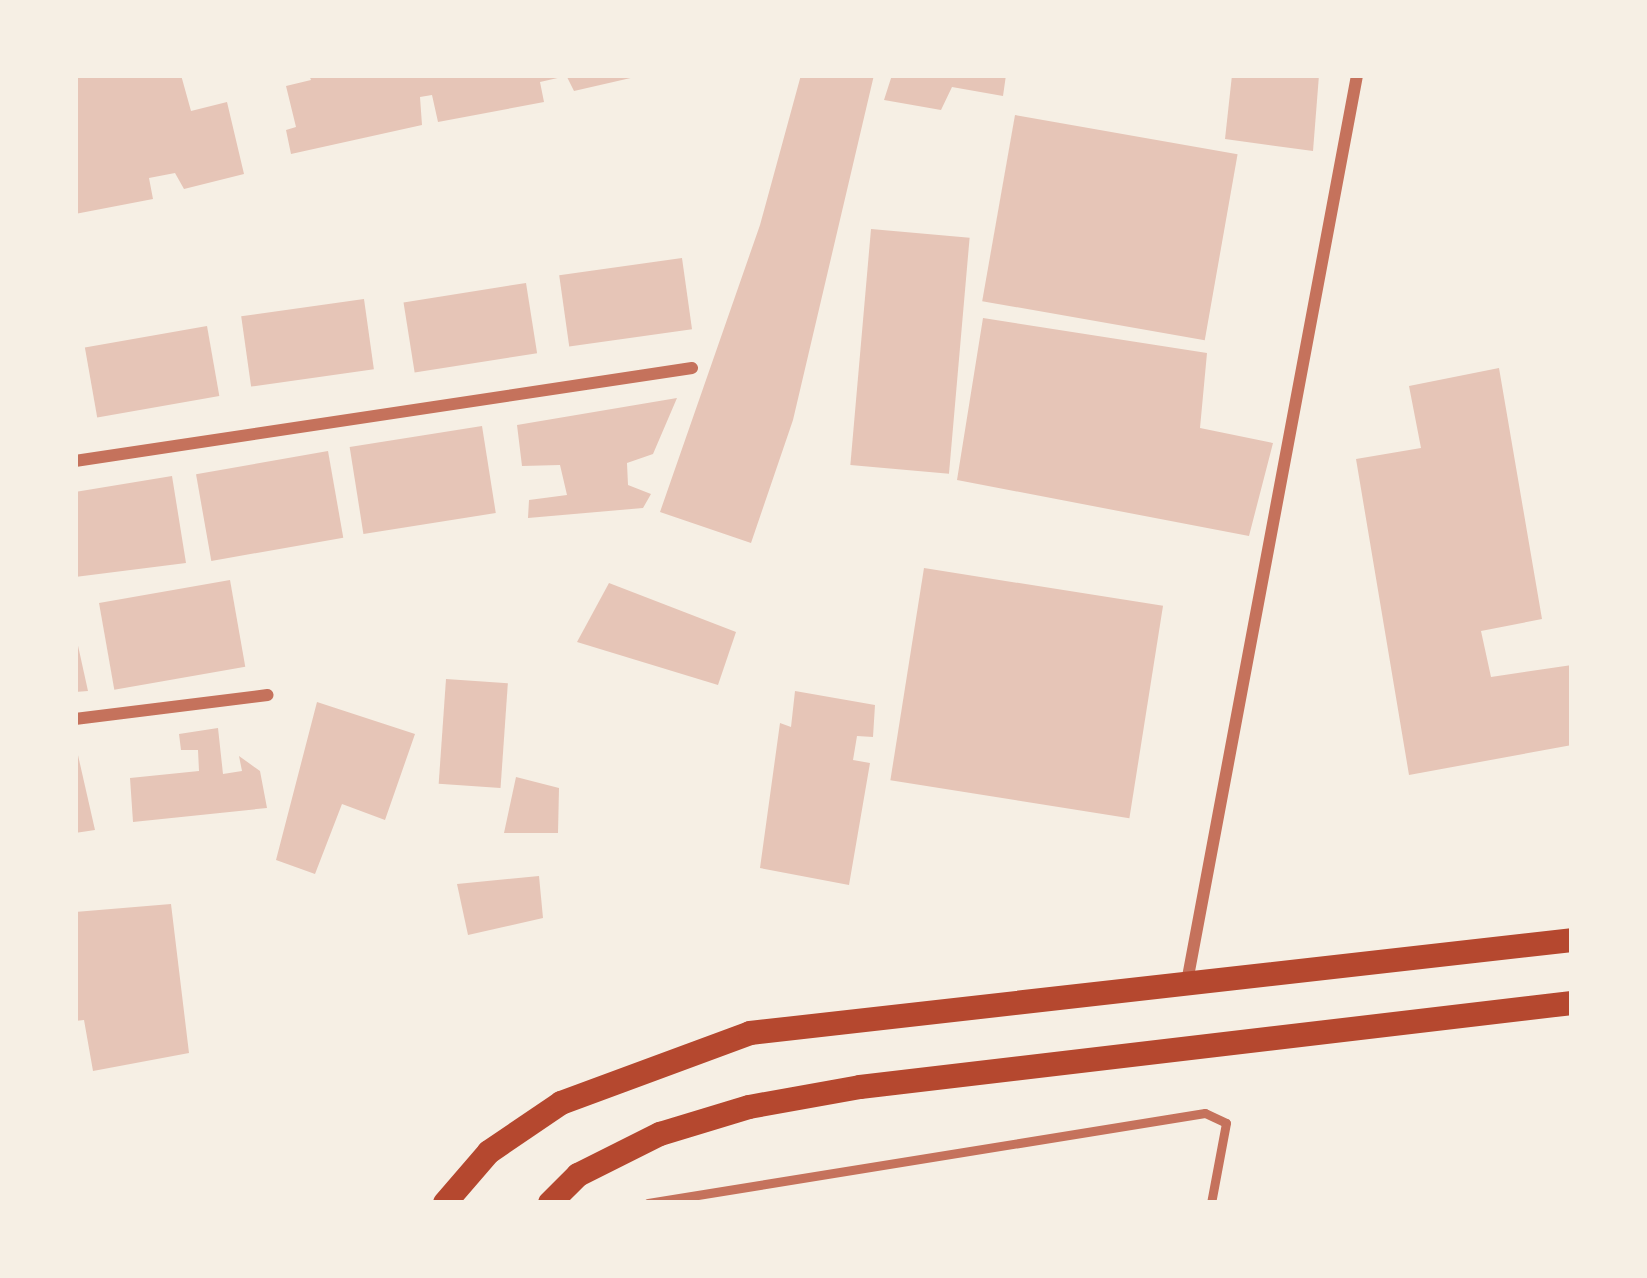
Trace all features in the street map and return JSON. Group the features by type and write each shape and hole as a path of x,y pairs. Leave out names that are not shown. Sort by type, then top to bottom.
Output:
{"main road":[{"path":"445,1203 489,1152 561,1103 750,1033 1572,940"},
{"path":"550,1203 578,1175 660,1134 749,1108 860,1087 1572,1003"}],"street":[{"path":"1187,984 1357,75"},
{"path":"75,461 692,368"},
{"path":"75,718 268,695"}],"lane":[{"path":"648,1203 1205,1113 1226,1123 1211,1203"}],"building":[{"path":"75,75 181,75 191,111 227,102 244,174 184,189 175,173 149,178 153,199 75,214"},
{"path":"309,75 562,77 540,82 544,102 438,122 432,95 420,97 422,125 291,154 286,130 296,127 286,86 311,80"},
{"path":"566,75 635,75 635,77 574,91"},
{"path":"801,75 874,75 793,420 751,543 660,512 760,225"},
{"path":"892,75 1006,75 1003,96 952,87 941,110 884,100"},
{"path":"1232,75 1319,75 1313,151 1225,139"},
{"path":"1015,115 1238,154 1205,340 982,301"},
{"path":"871,229 970,238 949,474 850,465"},
{"path":"682,258 692,329 569,347 559,275"},
{"path":"526,283 537,353 415,373 404,302"},
{"path":"364,299 374,369 251,387 241,316"},
{"path":"983,318 1207,353 1200,428 1273,443 1249,536 957,480"},
{"path":"207,326 219,396 97,417 85,348"},
{"path":"1499,368 1542,619 1481,631 1491,677 1572,665 1572,745 1409,775 1356,459 1421,448 1409,386"},
{"path":"677,398 653,454 627,463 628,485 651,494 643,508 528,518 529,500 567,495 560,465 522,466 517,425"},
{"path":"482,426 496,513 363,534 350,447"},
{"path":"328,451 343,538 211,561 196,474"},
{"path":"172,476 186,563 75,577 75,492"},
{"path":"924,568 1163,606 1129,818 890,780"},
{"path":"230,580 245,667 114,690 99,603"},
{"path":"609,583 736,632 718,685 577,642"},
{"path":"75,632 88,691 75,692"},
{"path":"446,679 508,683 501,788 439,784"},
{"path":"795,691 875,705 873,737 857,736 853,760 870,763 849,885 760,868 780,723 791,727"},
{"path":"317,702 415,734 385,820 342,804 315,874 276,860"},
{"path":"218,728 223,774 242,771 239,756 260,771 267,808 133,822 130,778 199,771 198,750 181,750 179,734"},
{"path":"75,742 95,830 75,833"},
{"path":"516,777 559,788 558,833 504,833"},
{"path":"539,876 543,918 468,935 457,884"},
{"path":"171,904 189,1053 93,1071 84,1020 75,1021 75,912"}]}
